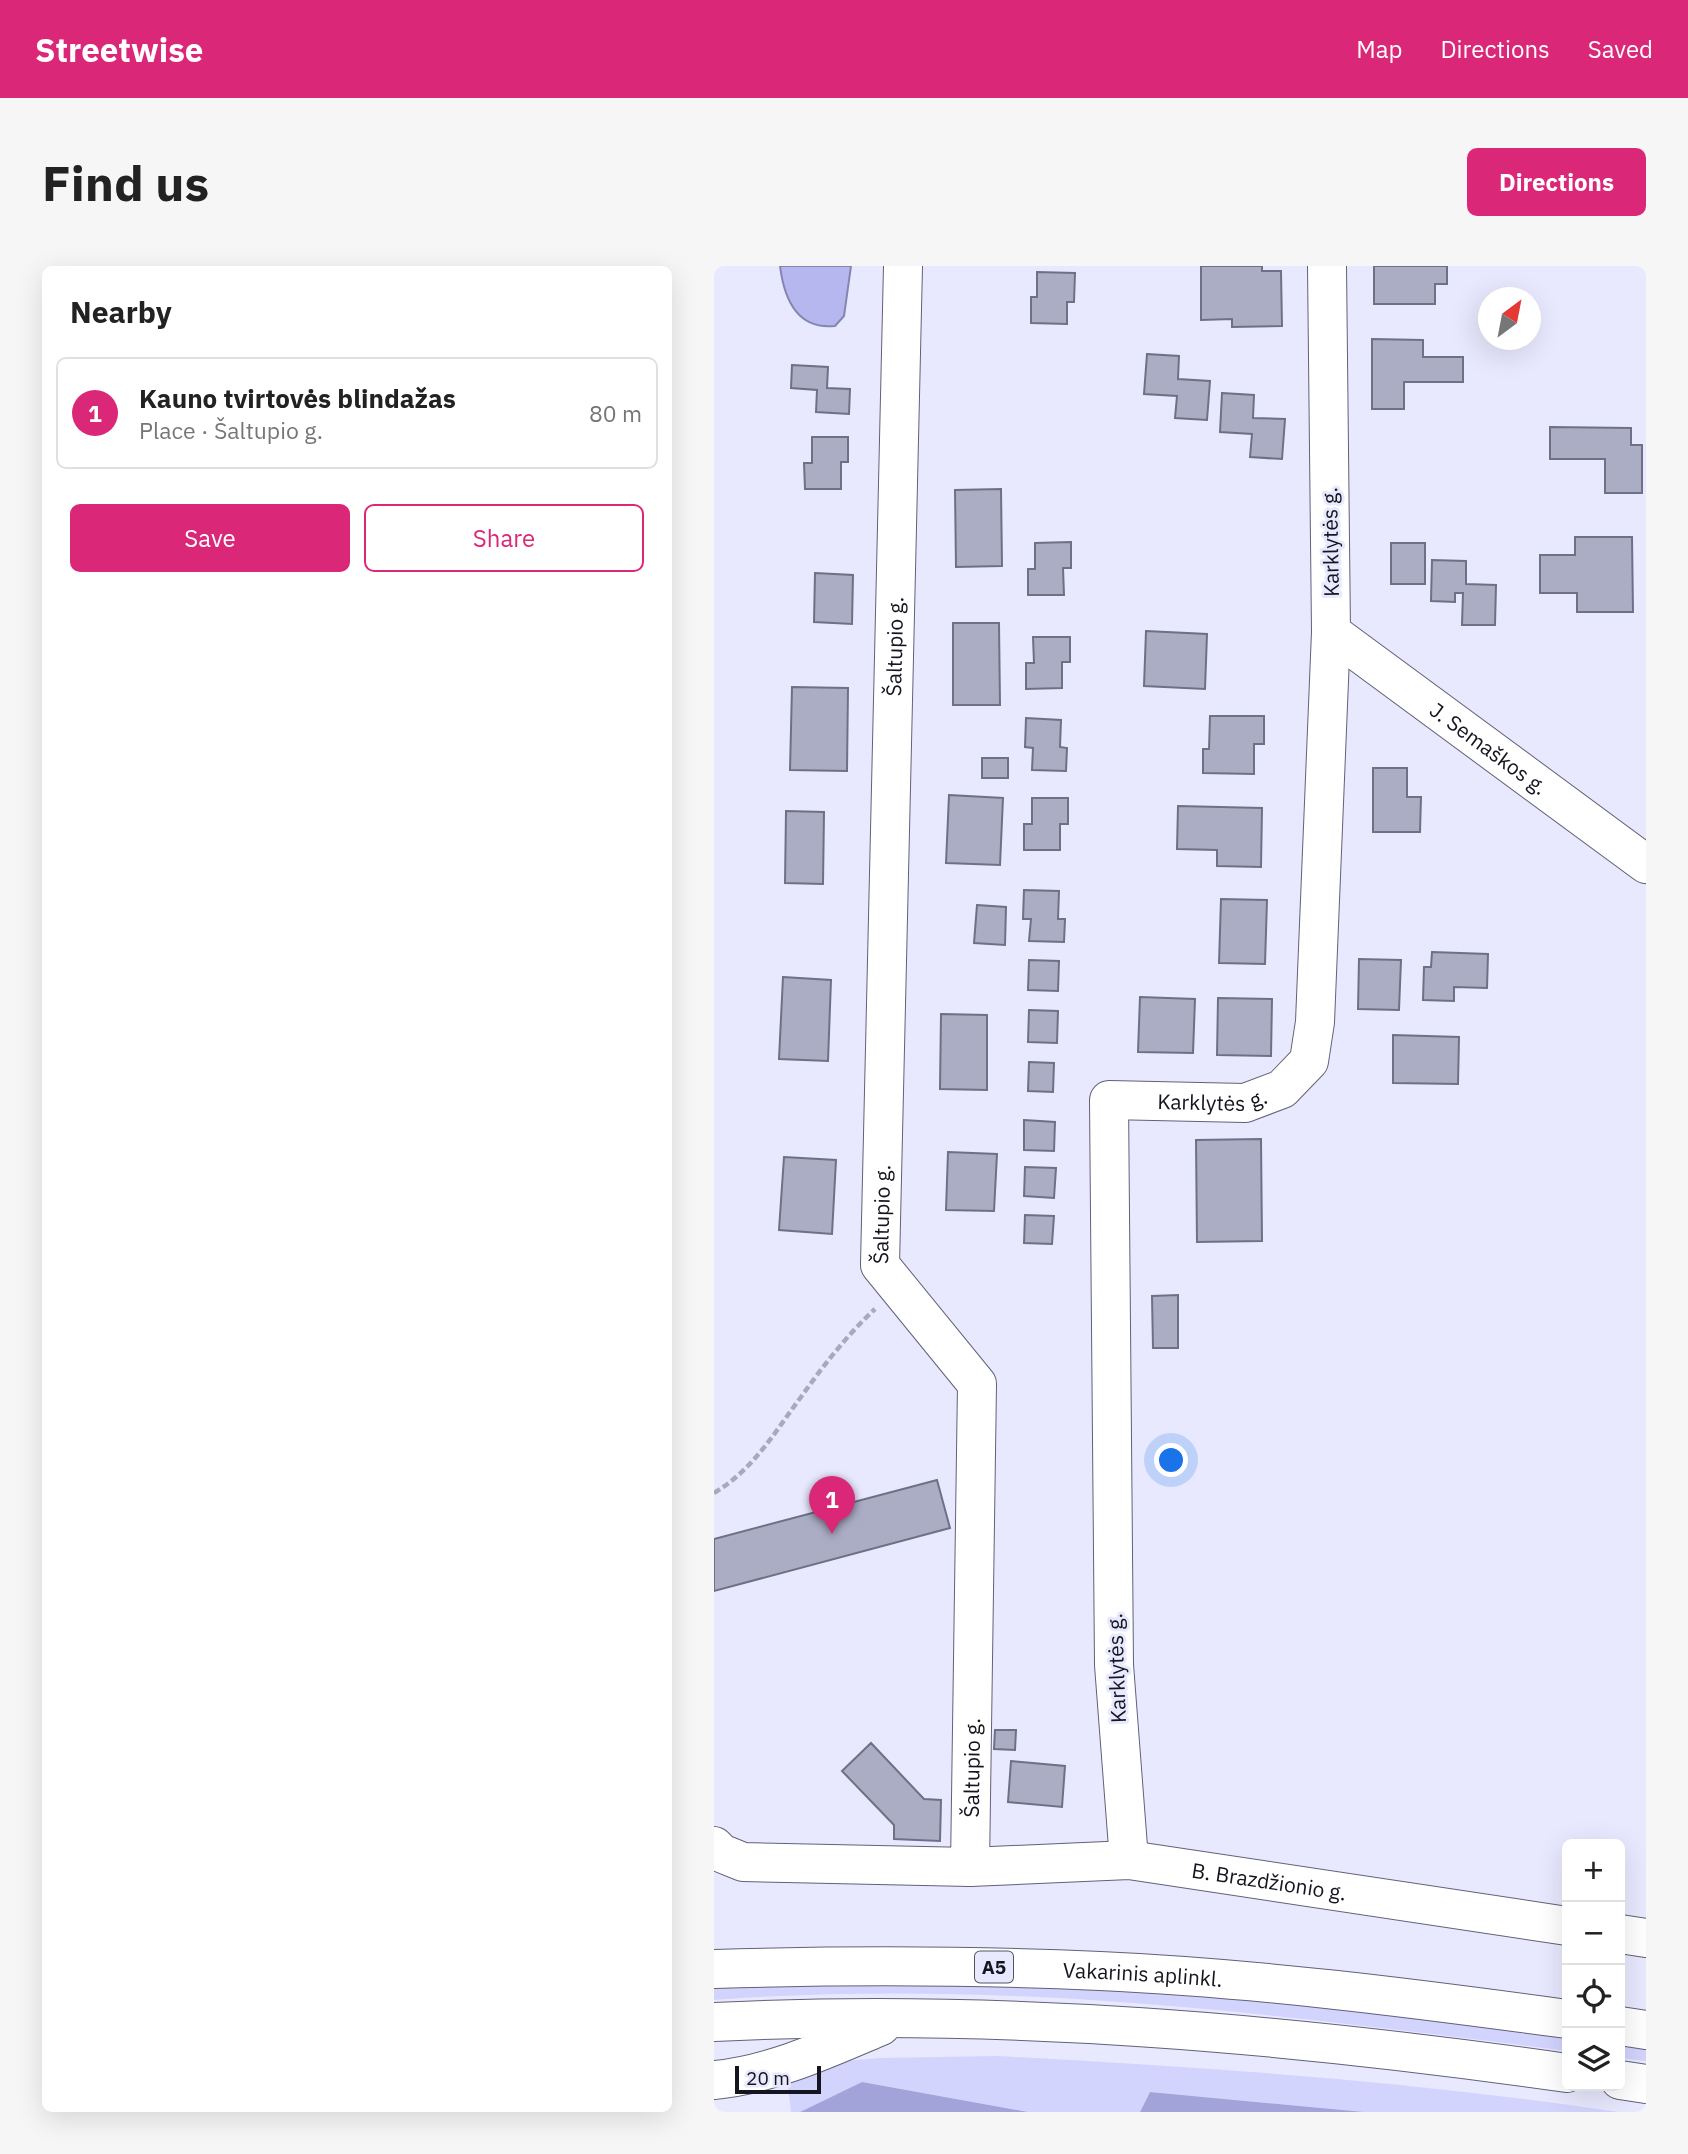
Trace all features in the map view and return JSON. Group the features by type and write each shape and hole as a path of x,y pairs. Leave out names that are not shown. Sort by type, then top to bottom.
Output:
{"main road":[{"name":"Šaltupio g.","path":"904,266 880,1265 977,1384 970,1867"},
{"name":"Karklytės g.","path":"1129,1860 1114,1665 1109,1100 1245,1102 1282,1089 1309,1061 1315,1022 1331,632 1327,266"},
{"name":"J. Semaškos g.","path":"1331,632 1646,864"},
{"path":"714,1846 721,1853 743,1862 970,1867"},
{"name":"B. Brazdžionio g.","path":"970,1867 1129,1860 1562,1925"},
{"path":"1625,1935 1646,1938"},
{"name":"Vakarinis aplinkl.","path":"714,1969 837,1965 1102,1971 1273,1983 1562,2018"},
{"path":"714,2022 899,2019 1083,2025 1259,2037 1454,2057 1562,2072"},
{"path":"714,2080 736,2078 819,2051 899,2019"},
{"path":"1625,2027 1646,2030"},
{"path":"1625,2081 1646,2084"}],"path":[{"path":"714,1493 734,1481 769,1445 800,1397 853,1330 898,1287"}],"shaded area":[{"path":"780,266 851,266 844,316 835,326 811,323 795,310 785,289"},
{"path":"997,1983 1277,1998 1562,2033 1562,2050 1248,2013 1142,2004 928,1994 821,1994 714,2000 714,1987"},
{"path":"1625,2042 1646,2044 1646,2061 1625,2059"},
{"path":"996,2056 1152,2065 1386,2084 1619,2112 1364,2112 1150,2092 1140,2112 1028,2112 862,2082 800,2112 791,2112 787,2078 810,2064 879,2058"},
{"path":"862,2082 1028,2112 800,2112"},
{"path":"1150,2092 1364,2112 1140,2112"}],"building":[{"path":"1201,266 1262,266 1262,271 1281,271 1282,326 1232,327 1232,319 1201,320"},
{"path":"1374,266 1447,266 1447,284 1435,284 1435,304 1374,304"},
{"path":"1037,272 1075,273 1074,302 1067,302 1067,324 1031,323 1031,297 1037,297"},
{"path":"1372,339 1423,340 1423,357 1463,357 1463,382 1404,382 1404,409 1372,409"},
{"path":"1147,354 1179,356 1178,379 1210,381 1207,420 1175,418 1177,396 1144,394"},
{"path":"792,365 828,367 827,388 850,389 849,414 816,412 817,390 791,388"},
{"path":"1222,393 1254,395 1253,418 1285,419 1282,459 1250,457 1252,434 1220,432"},
{"path":"1550,427 1631,428 1631,445 1642,445 1642,493 1605,493 1605,459 1550,459"},
{"path":"812,437 848,437 848,462 841,462 841,489 805,489 804,463 812,463"},
{"path":"1001,489 1002,566 956,567 955,490"},
{"path":"1575,537 1632,537 1633,612 1577,612 1577,593 1540,593 1540,555 1575,555"},
{"path":"1071,542 1071,568 1063,568 1064,595 1028,595 1028,569 1035,569 1035,543"},
{"path":"1391,543 1425,543 1425,584 1391,584"},
{"path":"1432,560 1466,561 1466,584 1496,585 1495,625 1462,625 1463,593 1455,593 1455,602 1431,601"},
{"path":"815,573 853,575 852,624 814,622"},
{"path":"953,623 999,623 1000,705 953,705"},
{"path":"1146,631 1207,634 1205,689 1144,686"},
{"path":"1033,637 1070,637 1070,662 1062,662 1062,688 1026,689 1026,663 1034,663"},
{"path":"792,687 848,688 847,771 790,770"},
{"path":"1210,716 1264,716 1264,744 1254,744 1254,774 1203,773 1203,749 1209,749"},
{"path":"1026,718 1061,720 1060,747 1067,748 1066,771 1032,770 1033,748 1025,747"},
{"path":"982,758 1008,758 1008,778 982,778"},
{"path":"1373,768 1407,768 1407,797 1421,797 1420,832 1373,832"},
{"path":"949,795 1003,798 1000,865 946,863"},
{"path":"1032,798 1068,798 1068,824 1060,824 1060,850 1024,850 1024,824 1032,824"},
{"path":"1178,806 1262,808 1261,867 1217,866 1217,850 1177,849"},
{"path":"786,811 824,812 823,884 785,883"},
{"path":"1024,890 1059,891 1058,919 1065,919 1064,942 1029,941 1031,919 1023,919"},
{"path":"1221,899 1267,900 1265,964 1219,963"},
{"path":"977,905 1006,907 1005,945 974,943"},
{"path":"1432,952 1488,954 1487,988 1454,987 1454,1001 1423,1000 1424,967 1431,967"},
{"path":"1359,959 1401,960 1399,1010 1358,1009"},
{"path":"1029,960 1059,961 1058,991 1028,990"},
{"path":"783,977 831,980 828,1061 779,1059"},
{"path":"1140,997 1195,999 1193,1053 1138,1052"},
{"path":"1218,998 1272,999 1271,1056 1217,1055"},
{"path":"1029,1010 1058,1011 1057,1043 1028,1042"},
{"path":"941,1014 987,1015 987,1090 940,1089"},
{"path":"1393,1035 1459,1037 1458,1084 1393,1083"},
{"path":"1029,1062 1054,1063 1053,1092 1028,1091"},
{"path":"1024,1120 1055,1122 1054,1151 1024,1150"},
{"path":"1261,1139 1262,1241 1197,1242 1196,1140"},
{"path":"948,1152 997,1154 994,1211 946,1210"},
{"path":"784,1157 836,1160 832,1234 779,1230"},
{"path":"1025,1167 1056,1168 1054,1198 1024,1196"},
{"path":"1025,1215 1054,1216 1052,1244 1024,1243"},
{"path":"1178,1295 1178,1348 1153,1348 1152,1296"},
{"path":"937,1480 950,1528 714,1591 714,1539"},
{"path":"995,1730 1016,1730 1015,1750 994,1749"},
{"path":"871,1743 924,1799 941,1800 940,1841 894,1839 894,1825 842,1771"},
{"path":"1011,1761 1065,1766 1062,1807 1008,1802"}],"place":[{"name":"Kauno tvirtovės blindažas","path":"832,1534"}]}
